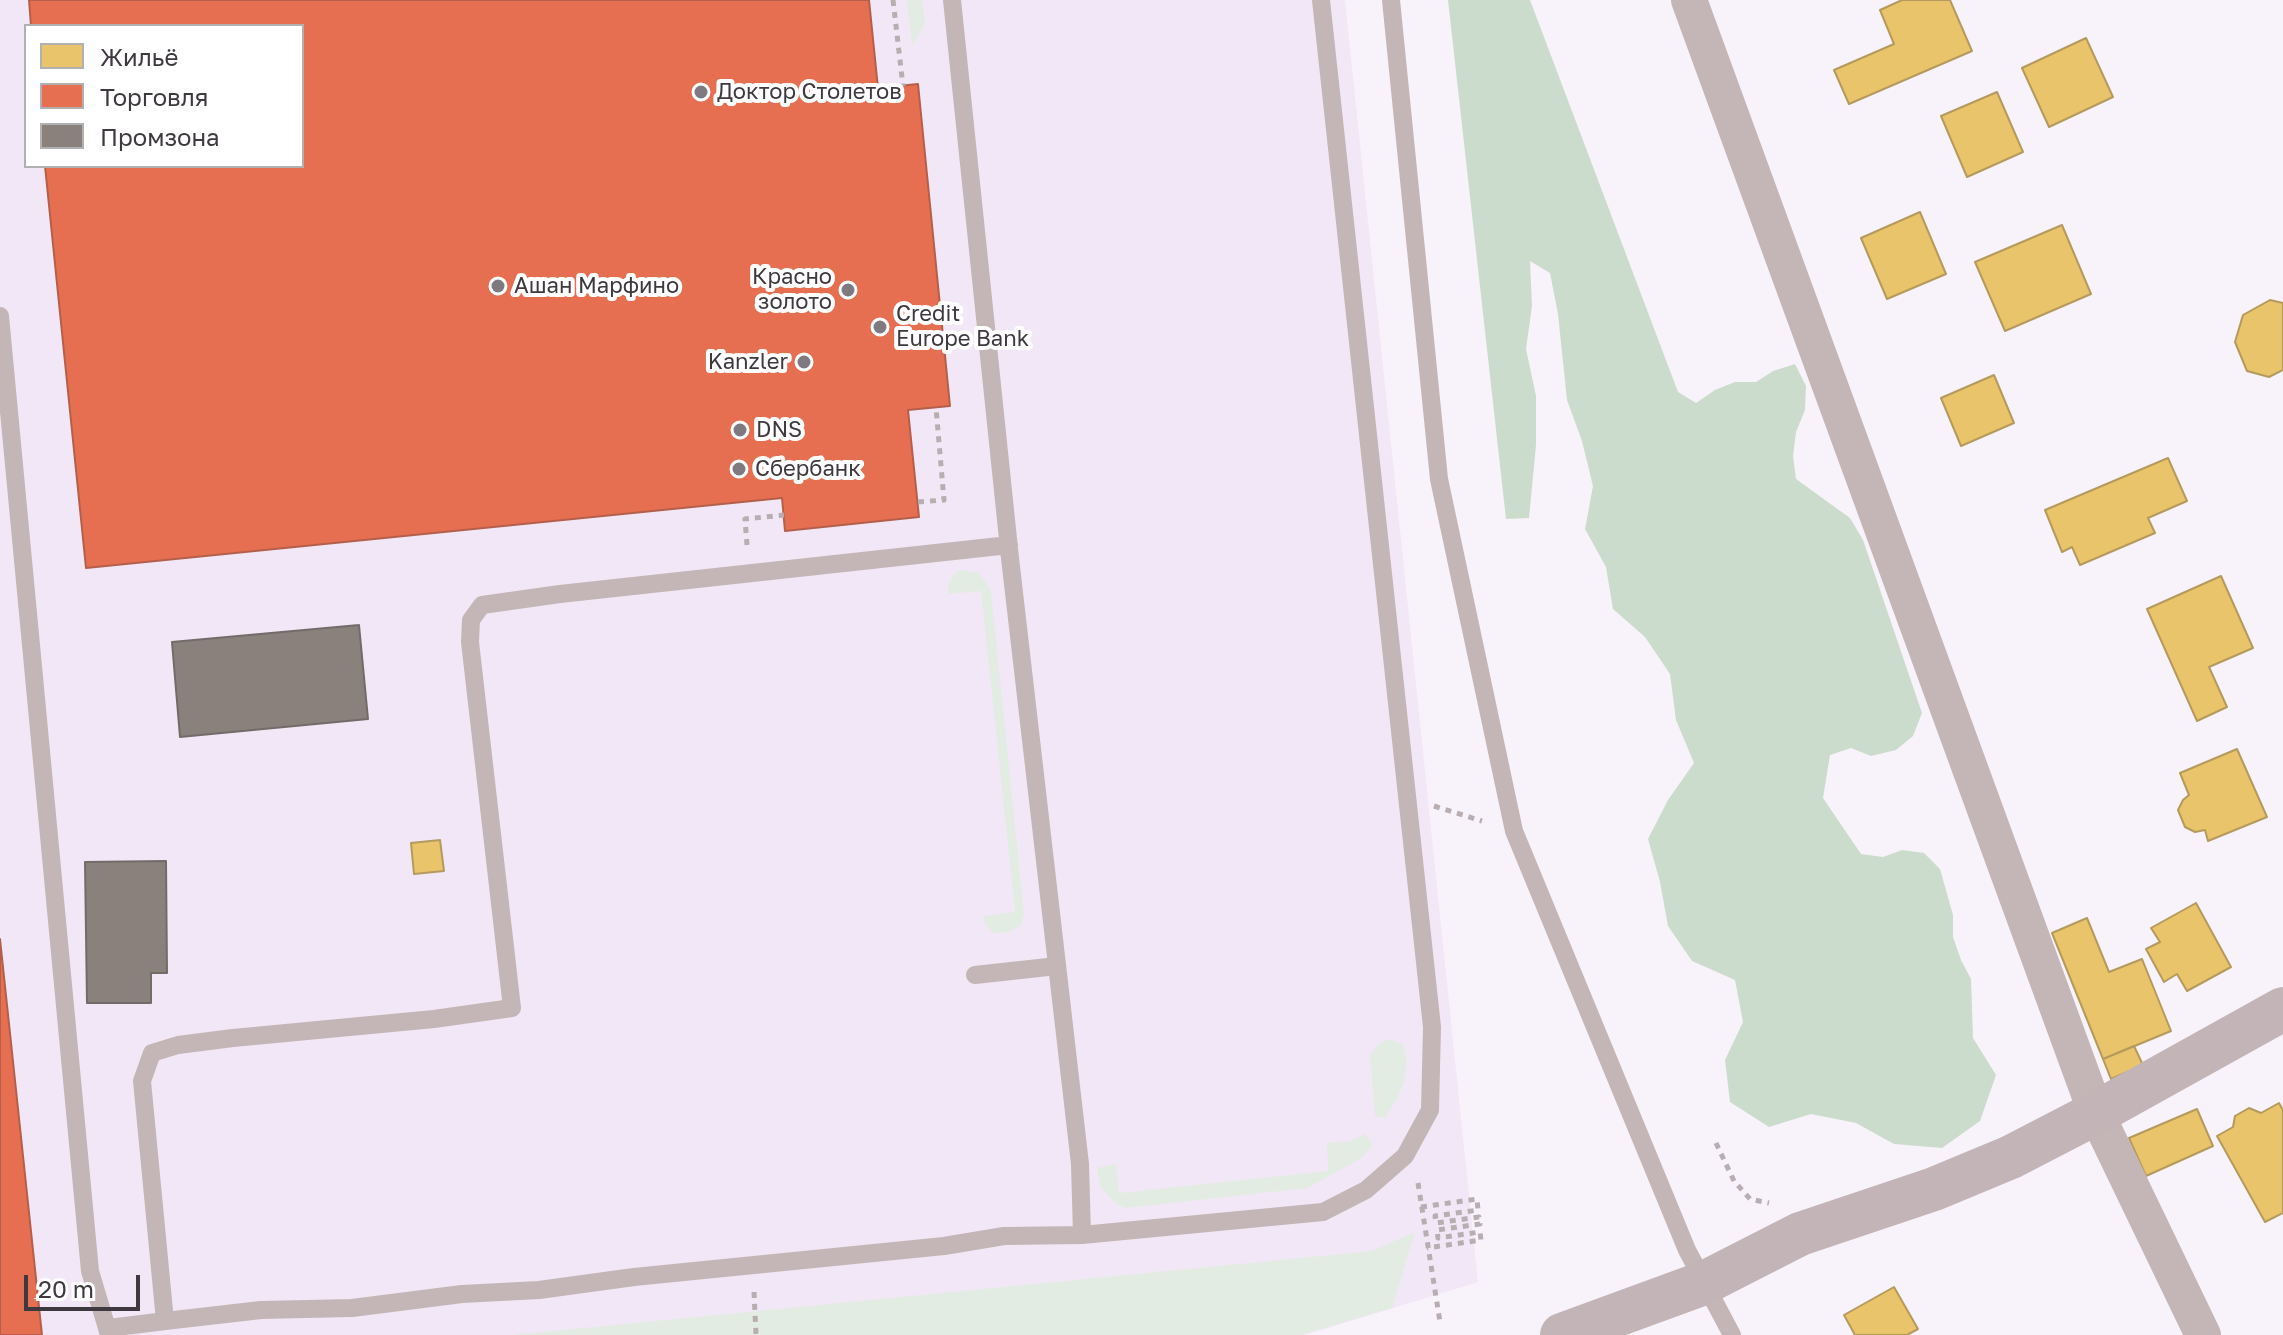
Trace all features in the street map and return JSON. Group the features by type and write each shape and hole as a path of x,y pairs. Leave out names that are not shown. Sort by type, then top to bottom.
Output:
{"street":[{"path":"1689,0 2096,1113 2203,1335"},
{"path":"1562,1335 1704,1283 1800,1234 1934,1189 2011,1157 2283,1009"}],"lane":[{"path":"952,0 1009,545 1080,1164 1082,1235"},
{"path":"0,316 90,1271 109,1332 165,1321 261,1310 352,1308 462,1294 539,1290 648,1275 944,1246 1004,1236 1082,1235 1323,1212 1366,1190 1405,1156 1430,1110 1432,1027 1321,0"},
{"path":"1391,0 1439,479 1514,831 1687,1250 1732,1335"},
{"path":"165,1321 142,1081 152,1053 178,1045 233,1038 434,1019 512,1008 472,658 471,620 482,605 1009,545"},
{"path":"975,975 1057,966"}],"path":[{"path":"893,0 903,86"},
{"path":"918,502 944,500 936,408"},
{"path":"749,574 745,519 784,515"},
{"path":"1407,798 1514,831"},
{"path":"1716,1143 1734,1181 1750,1199 1768,1204 1781,1200"},
{"path":"1417,1178 1440,1322"},
{"path":"1421,1207 1477,1199 1478,1210 1435,1216 1436,1223 1479,1217 1480,1224 1437,1230 1438,1238 1480,1232 1481,1240 1427,1248"},
{"path":"753,1286 756,1335"}],"shaded area":[{"path":"0,0 1345,0 1478,1282 1305,1335 0,1335"},
{"path":"907,0 922,0 925,24 912,45"},
{"path":"961,570 979,573 991,591 1024,913 1021,925 1009,932 994,933 985,925 983,916 1015,912 981,591 949,594 948,586 953,575"},
{"path":"1388,1039 1403,1044 1407,1060 1404,1082 1385,1118 1375,1116 1370,1056 1378,1044"},
{"path":"1364,1134 1373,1144 1364,1156 1308,1188 1126,1208 1116,1204 1100,1186 1097,1168 1116,1164 1119,1193 1328,1171 1327,1143 1352,1141"},
{"path":"1415,1232 1392,1308 1301,1335 512,1335 1372,1251"}],"green space":[{"path":"1448,0 1530,0 1678,392 1696,403 1715,390 1735,382 1756,382 1773,371 1795,364 1806,386 1805,410 1796,432 1793,456 1796,479 1850,518 1863,540 1922,713 1913,736 1896,750 1871,756 1851,748 1830,755 1823,798 1861,854 1883,857 1902,850 1924,853 1940,869 1953,915 1953,937 1971,979 1973,1038 1996,1075 1980,1121 1942,1148 1894,1144 1856,1123 1811,1114 1769,1127 1730,1102 1725,1060 1743,1022 1735,980 1692,961 1668,926 1648,839 1668,800 1694,763 1676,720 1670,674 1645,637 1613,609 1606,567 1585,529 1593,486 1582,441 1567,400 1558,314 1550,273 1530,261 1532,306 1526,349 1536,396 1536,445 1529,518 1506,519"}],"building: Жильё":[{"path":"1902,0 1950,0 1972,51 1849,104 1834,70 1894,44 1880,10"},
{"path":"2086,38 2113,97 2049,127 2022,68"},
{"path":"1997,92 2023,152 1967,177 1941,116"},
{"path":"1920,212 1946,274 1887,299 1861,238"},
{"path":"2062,225 2091,294 2005,331 1975,262"},
{"path":"2270,300 2283,303 2283,370 2269,377 2247,371 2235,342 2243,315"},
{"path":"1994,375 2014,423 1961,446 1941,398"},
{"path":"2168,458 2187,501 2148,518 2155,533 2080,565 2072,547 2062,552 2045,510"},
{"path":"2221,576 2253,648 2209,667 2227,707 2197,721 2147,609"},
{"path":"2237,749 2267,817 2208,841 2205,830 2195,832 2185,827 2178,810 2189,795 2180,773"},
{"path":"440,840 444,871 414,874 411,843"},
{"path":"2196,903 2231,967 2187,991 2177,974 2164,982 2146,949 2160,942 2151,928"},
{"path":"2087,918 2109,972 2142,959 2171,1031 2103,1059 2052,933"},
{"path":"2134,1046 2143,1065 2111,1079 2103,1059"},
{"path":"2279,1103 2283,1110 2283,1213 2265,1222 2217,1136 2233,1127 2235,1116 2249,1108 2261,1113"},
{"path":"2197,1109 2213,1146 2146,1176 2129,1138"},
{"path":"1894,1287 1918,1329 1907,1335 1855,1335 1844,1315"}],"building: Торговля":[{"name":"Ашан Марфино","path":"29,0 869,0 878,88 918,84 950,406 908,410 919,517 785,531 782,498 86,568 45,168 304,168 304,24 31,24"},
{"path":"0,939 42,1335 0,1335"}],"building: Промзона":[{"path":"359,625 368,719 180,737 172,642"},
{"path":"166,861 167,973 151,973 151,1003 87,1003 85,862"}],"place":[{"name":"Доктор Столетов","path":"701,92"},
{"name":"Ашан Марфино","path":"498,286"},
{"name":"Красно золото","path":"848,290"},
{"name":"Credit Europe Bank","path":"880,327"},
{"name":"Kanzler","path":"804,362"},
{"name":"DNS","path":"740,430"},
{"name":"Сбербанк","path":"739,469"}]}
